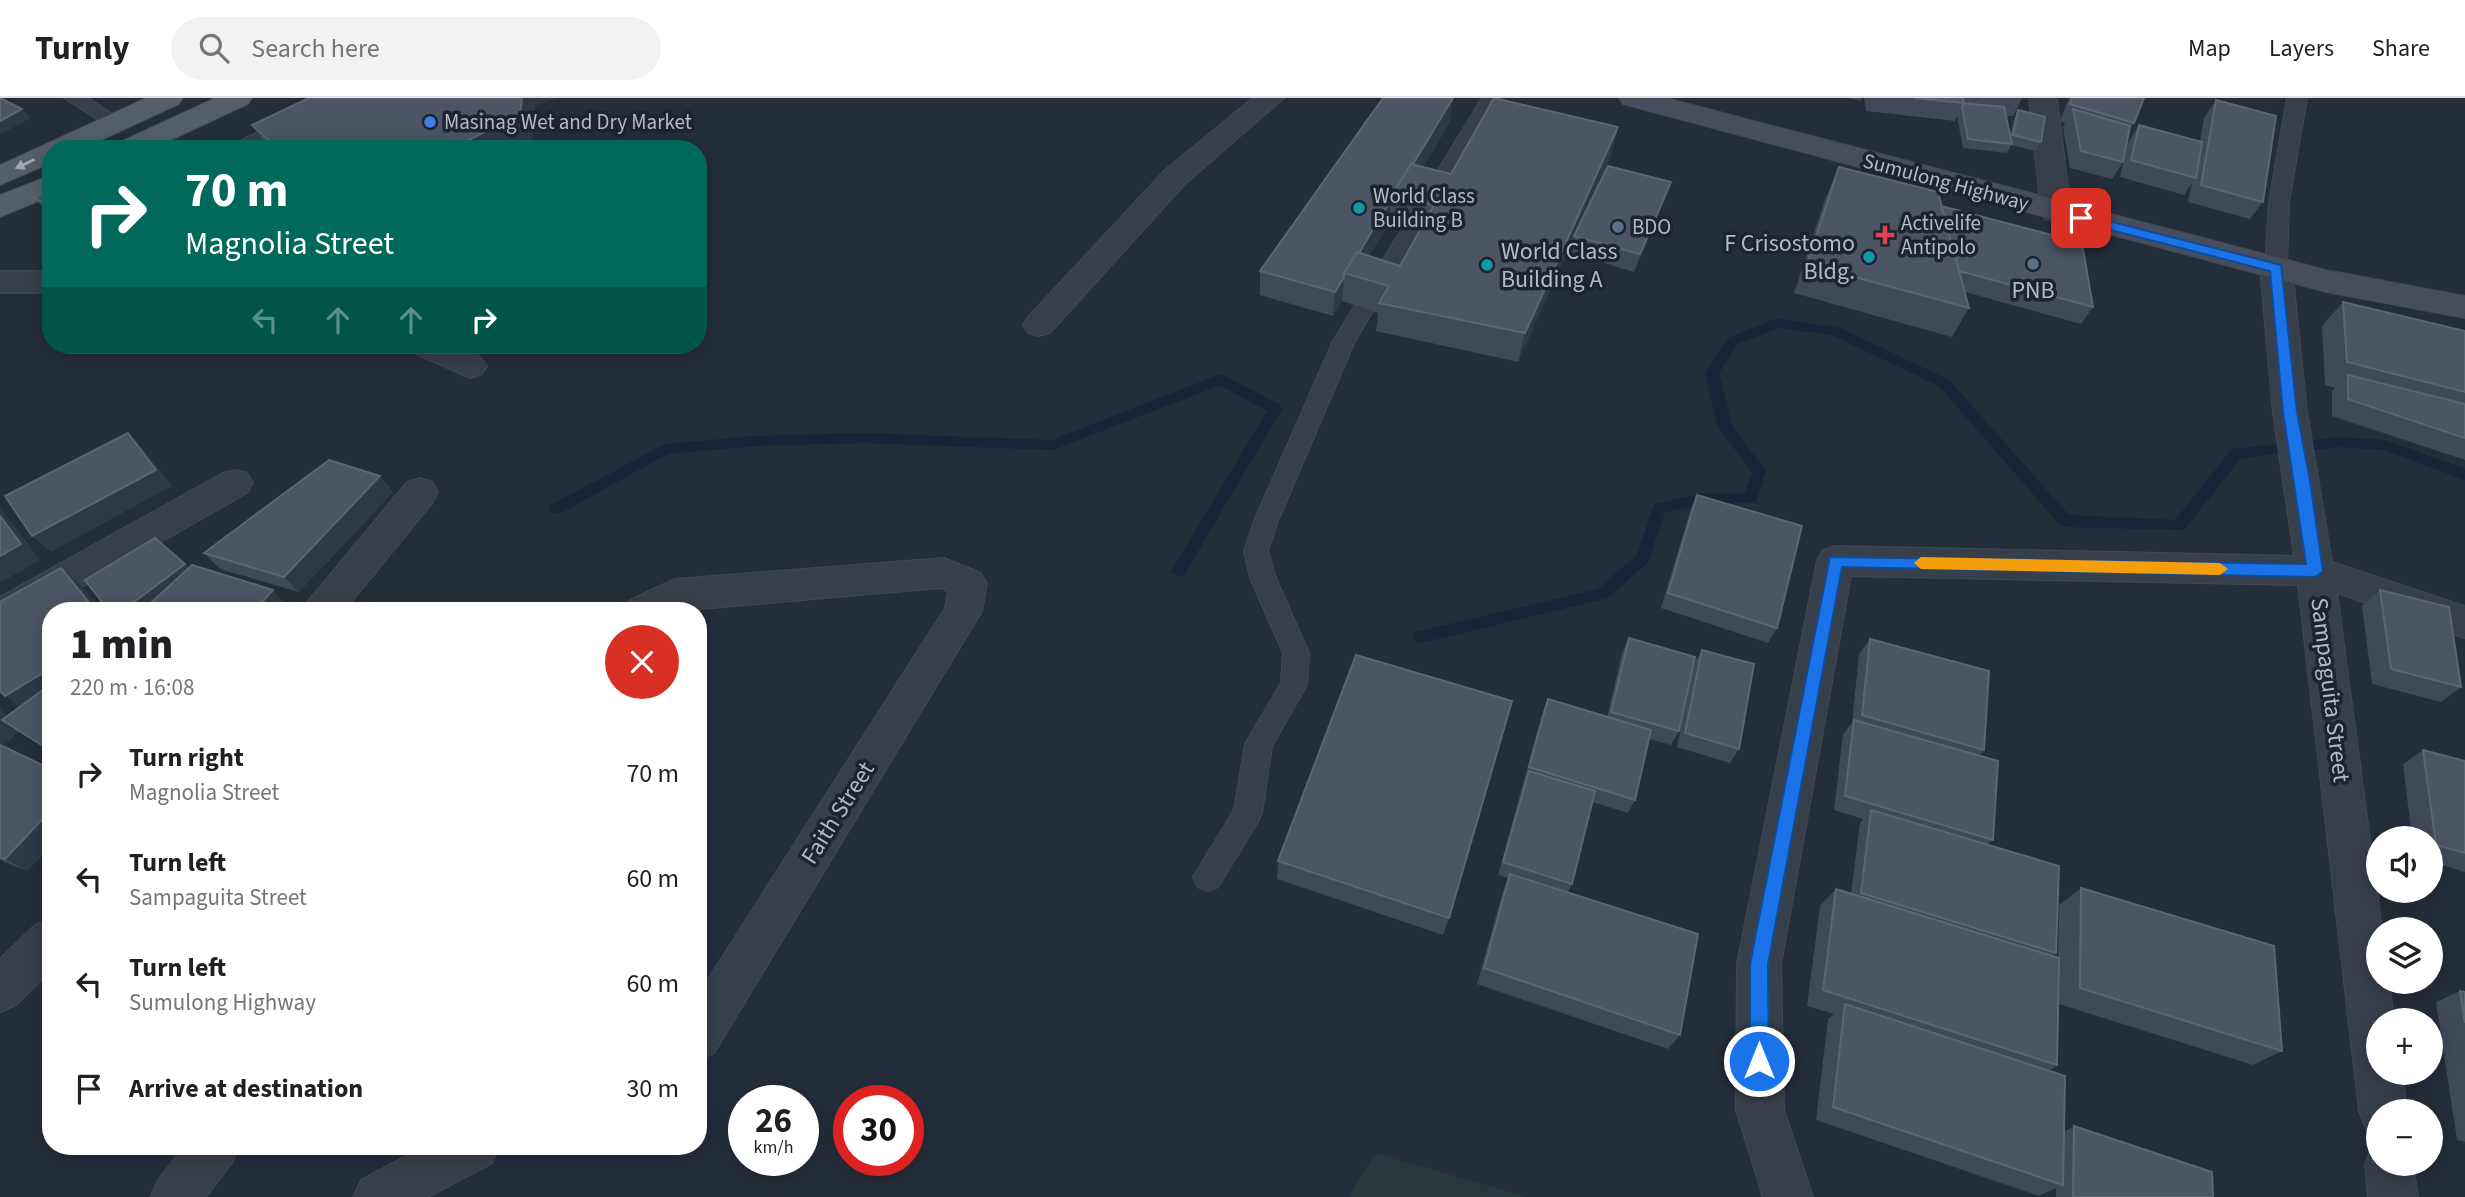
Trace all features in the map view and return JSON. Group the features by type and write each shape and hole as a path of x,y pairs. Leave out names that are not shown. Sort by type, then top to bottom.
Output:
{"main road":[{"path":"77,140 169,98"},
{"path":"165,140 238,98"},
{"name":"Sumulong Highway","path":"1633,98 2056,212 2326,281 2465,307"},
{"path":"0,176 42,156"},
{"path":"0,207 42,188"}],"street":[{"path":"1039,325 1175,177 1270,98"},
{"path":"2043,98 2056,212"},
{"name":"Sampaguita Street","path":"2276,268 2290,412 2303,481 2315,571 2381,1099"},
{"path":"0,282 42,282"},
{"path":"445,354 470,366"},
{"path":"0,615 235,483"},
{"path":"329,602 420,492"},
{"path":"1788,1197 1760,1110 1759,964 1835,561 2315,571 2465,622"},
{"name":"Faith Street","path":"660,602 675,594 944,572 968,584 964,611 707,1023"},
{"path":"0,990 42,949"},
{"path":"174,1197 208,1155"},
{"path":"378,1197 458,1155"},
{"path":"2390,1176 2393,1197"}],"lane":[{"path":"74,98 116,122"},
{"path":"257,140 346,98"},
{"path":"1208,877 1248,813 1259,744 1294,685 1296,653 1263,578 1256,551 1266,521 1344,341 1492,98"},
{"path":"2276,268 2279,202 2297,98"}],"shaded area":[{"path":"1375,1153 1528,1197 1349,1197"}],"building":[{"path":"0,98 22,109 0,121"},
{"name":"Masinag Wet and Dry Market","path":"309,98 522,98 520,114 469,140 268,140 252,125"},
{"name":"World Class Building B","path":"1383,98 1453,98 1359,253 1357,252 1344,273 1335,292 1260,271"},
{"name":"World Class Building A","path":"1494,98 1618,127 1525,333 1379,303 1389,286 1344,273 1357,252 1400,266 1434,205 1392,195 1411,164 1451,174"},
{"path":"1914,98 1963,98 1964,103"},
{"path":"2072,98 2144,98 2134,123 2070,104"},
{"path":"2216,100 2276,116 2263,202 2201,185"},
{"path":"1964,103 2004,107 2012,144 1968,139 1962,107"},
{"path":"2073,109 2130,126 2123,162 2081,151"},
{"path":"2018,110 2045,117 2041,142 2013,135"},
{"path":"2139,125 2202,142 2196,178 2131,160"},
{"name":"BDO","path":"1608,166 1671,182 1640,254 1574,236"},
{"path":"1839,167 1938,192 1969,308 1807,264"},
{"path":"42,193 42,202 34,198"},
{"path":"1941,206 2082,243 2093,307 1959,271"},
{"path":"2343,302 2465,331 2465,392 2347,362"},
{"path":"2348,375 2465,404 2465,438 2348,399"},
{"path":"128,433 156,470 32,536 5,496"},
{"path":"329,460 380,476 284,577 204,553"},
{"path":"1697,495 1802,526 1777,628 1668,593"},
{"path":"0,516 21,544 0,556"},
{"path":"155,538 185,564 134,602 102,602 85,580"},
{"path":"192,565 273,590 262,602 152,602"},
{"path":"61,568 89,602 42,602 42,673 5,696 0,691 0,602"},
{"path":"2380,590 2449,607 2461,687 2391,669"},
{"path":"1629,638 1695,657 1679,731 1611,712"},
{"path":"1870,639 1989,671 1984,750 1862,715"},
{"path":"1702,650 1754,664 1739,749 1685,733"},
{"path":"1356,655 1512,701 1449,918 1278,861"},
{"path":"42,691 42,745 2,720"},
{"path":"1548,699 1651,730 1635,800 1529,767"},
{"path":"1854,720 1998,761 1993,840 1845,796"},
{"path":"0,745 42,765 42,820 5,859 0,857"},
{"path":"2423,750 2465,761 2465,853 2443,847 2443,826 2433,826"},
{"path":"1529,771 1595,791 1572,884 1503,862"},
{"path":"1871,810 2059,866 2056,953 1861,893"},
{"path":"1510,874 1698,934 1680,1035 1484,968"},
{"path":"2081,888 2274,946 2282,1051 2080,988"},
{"path":"1836,889 2059,958 2057,1065 1823,990"},
{"path":"2460,991 2465,992 2465,1023"},
{"path":"1845,1004 2065,1076 2063,1185 1833,1107"},
{"path":"2074,1126 2212,1172 2213,1197 2073,1197"}],"waterway":[{"path":"1421,637 1603,594 1643,558 1659,508 1703,499 1751,498 1759,471 1725,427 1712,373 1733,341 1777,323 1835,331 1944,383 2065,521 2179,526 2237,453 2338,442 2385,445 2465,475"},
{"path":"556,509 665,449 755,441 864,438 1053,445 1221,379 1275,409 1179,571"}],"slow traffic":[{"path":"1921,563 2220,569"}],"place":[{"name":"Masinag Wet and Dry Market","path":"430,122"},
{"name":"World Class Building B","path":"1359,208"},
{"name":"BDO","path":"1618,227"},
{"name":"Activelife Antipolo","path":"1885,235"},
{"name":"F Crisostomo Bldg.","path":"1869,257"},
{"name":"PNB","path":"2033,264"},
{"name":"World Class Building A","path":"1487,265"}],"route":[{"path":"1759,1061 1759,964 1835,561 2315,571 2303,481 2290,412 2276,268 2081,218"}]}
